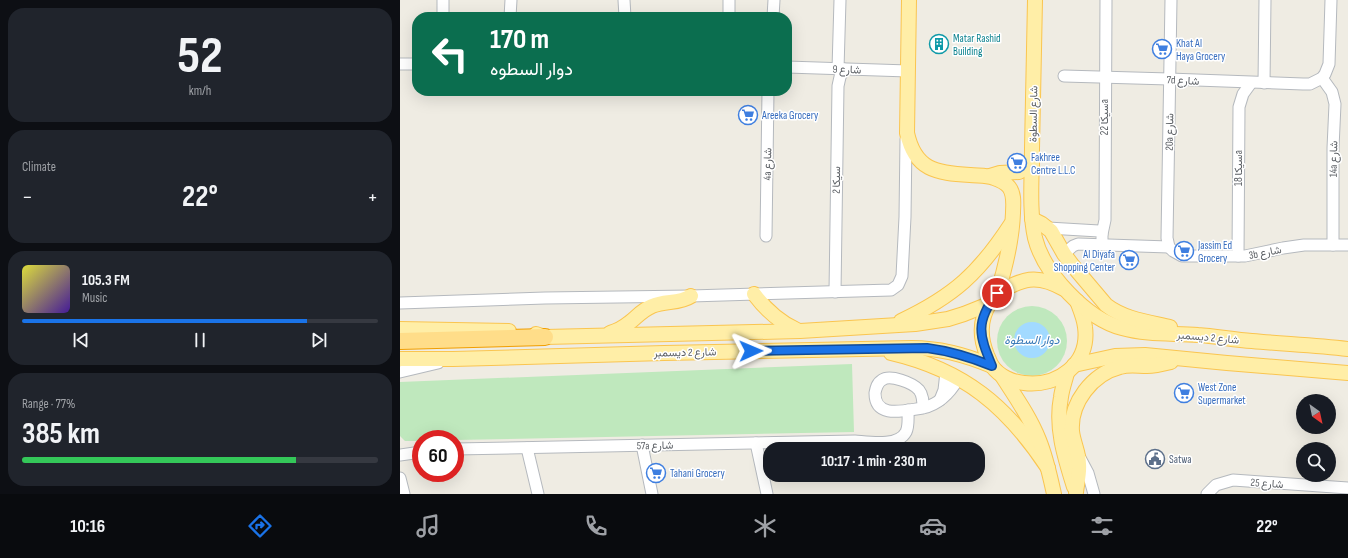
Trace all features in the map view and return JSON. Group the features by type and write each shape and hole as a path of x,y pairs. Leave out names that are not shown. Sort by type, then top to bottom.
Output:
{"highway":[{"path":"400,341 545,337"}],"main road":[{"path":"909,0 906,133 909,145 915,156 924,165 935,171 947,174 989,176 1019,172 1032,164"},
{"name":"شارع السطوة","path":"1035,0 1032,219 1035,238 1042,256 1052,272 1067,290"},
{"path":"989,176 1005,182 1012,192 1013,222 1009,251 993,298 983,319 981,335 983,345 997,371 1033,426 1048,468 1054,494"},
{"path":"1032,219 1048,228 1054,235 1064,254 1102,300 1112,309 1125,316 1197,335"},
{"path":"894,325 940,301 967,279 984,262 1013,222"},
{"path":"993,298 1017,282 1026,280 1040,280 1054,283 1067,290 1077,301 1085,328 1085,342 1081,355 1071,369 1061,396 1059,421 1062,446 1077,493"},
{"path":"754,294 774,316 786,325 800,331"},
{"path":"603,336 623,328 650,306 663,302 681,300 691,296"},
{"name":"شارع 2 ديسمبر","path":"400,329 515,331 545,337 800,331 932,322 964,314 993,298"},
{"name":"شارع 2 ديسمبر","path":"1077,301 1098,318 1122,328 1155,333 1197,335 1348,349"},
{"name":"شارع 2 ديسمبر","path":"400,359 452,360 664,353 912,348 941,350 969,356 997,371"},
{"path":"875,349 907,356 952,376 979,392 1004,412 1018,427 1048,468"},
{"path":"997,371 1018,382 1035,384 1052,381 1071,369 1115,356 1145,355 1348,373"},
{"path":"1077,493 1079,465 1078,454 1072,431 1074,415 1080,398 1093,383 1108,372 1121,366 1151,366 1181,359"}],"street":[{"path":"443,0 443,12"},
{"path":"510,0 510,12"},
{"path":"624,0 625,12"},
{"path":"729,0 729,12"},
{"path":"773,12 774,0"},
{"name":"سيكا 2","path":"835,292 838,86 841,69 840,0"},
{"name":"سيكا 22a","path":"1102,239 1105,220 1106,0"},
{"name":"20a شارع","path":"1169,247 1167,238 1171,0"},
{"path":"1264,83 1265,0"},
{"path":"1322,78 1326,74 1330,64 1331,0"},
{"path":"400,64 412,64"},
{"name":"شارع 9","path":"792,67 908,72"},
{"name":"7d شارع","path":"1064,76 1303,84 1310,84 1322,78"},
{"name":"14a شارع","path":"1322,78 1332,92 1335,104 1333,148 1333,245"},
{"name":"سيكا 18a","path":"1238,256 1239,107 1243,94 1251,83"},
{"name":"4a شارع","path":"766,236 768,96"},
{"path":"400,303 545,298 835,292 887,290 895,288 902,276 905,217 906,133"},
{"path":"1048,228 1099,231 1102,239"},
{"path":"1064,254 1075,245 1102,239 1169,247"},
{"name":"3b شارع","path":"1169,247 1182,256 1238,256 1254,255 1294,246 1348,245"},
{"path":"400,372 452,360"},
{"path":"923,408 922,393 915,386 892,377 882,380 876,388 875,396 877,403 886,411 923,408 939,401 952,376"},
{"name":"57a شارع","path":"464,449 855,441 892,442 900,439 907,429 905,410"},
{"path":"756,443 767,494"},
{"path":"642,445 652,494"},
{"path":"400,447 412,447"},
{"path":"528,448 538,494"},
{"path":"400,455 412,453"},
{"path":"1078,454 1088,473 1094,494"},
{"path":"400,478 404,494"},
{"name":"شارع 25","path":"1209,491 1221,483 1233,480 1348,488"}],"green space":[{"path":"1032,306 1045,309 1057,316 1064,328 1067,341 1064,354 1057,366 1045,373 1032,376 1019,373 1007,366 1000,354 997,341 1000,328 1007,316 1019,309"},
{"path":"852,364 854,432 464,440 464,430 412,430 412,441 405,441 400,436 400,382"}],"water":[{"name":"دوار السطوة","path":"1036,322 1045,327 1049,333 1049,347 1045,353 1036,358 1028,358 1019,353 1015,347 1014,336 1019,327 1025,323"}],"place":[{"name":"Matar Rashid Building","path":"939,44"},
{"name":"Khat Al Haya Grocery","path":"1162,49"},
{"name":"Areeka Grocery","path":"748,115"},
{"name":"Fakhree Centre L.L.C","path":"1017,163"},
{"name":"Jassim Ed Grocery","path":"1184,251"},
{"name":"Al Diyafa Shopping Center","path":"1129,260"},
{"name":"West Zone Supermarket","path":"1184,393"},
{"name":"Satwa","path":"1155,459"},
{"name":"Tahani Grocery","path":"656,473"}],"route":[{"path":"751,351 927,348 955,352 969,356 992,366 983,345 981,335 983,319 989,304 997,293"}]}
